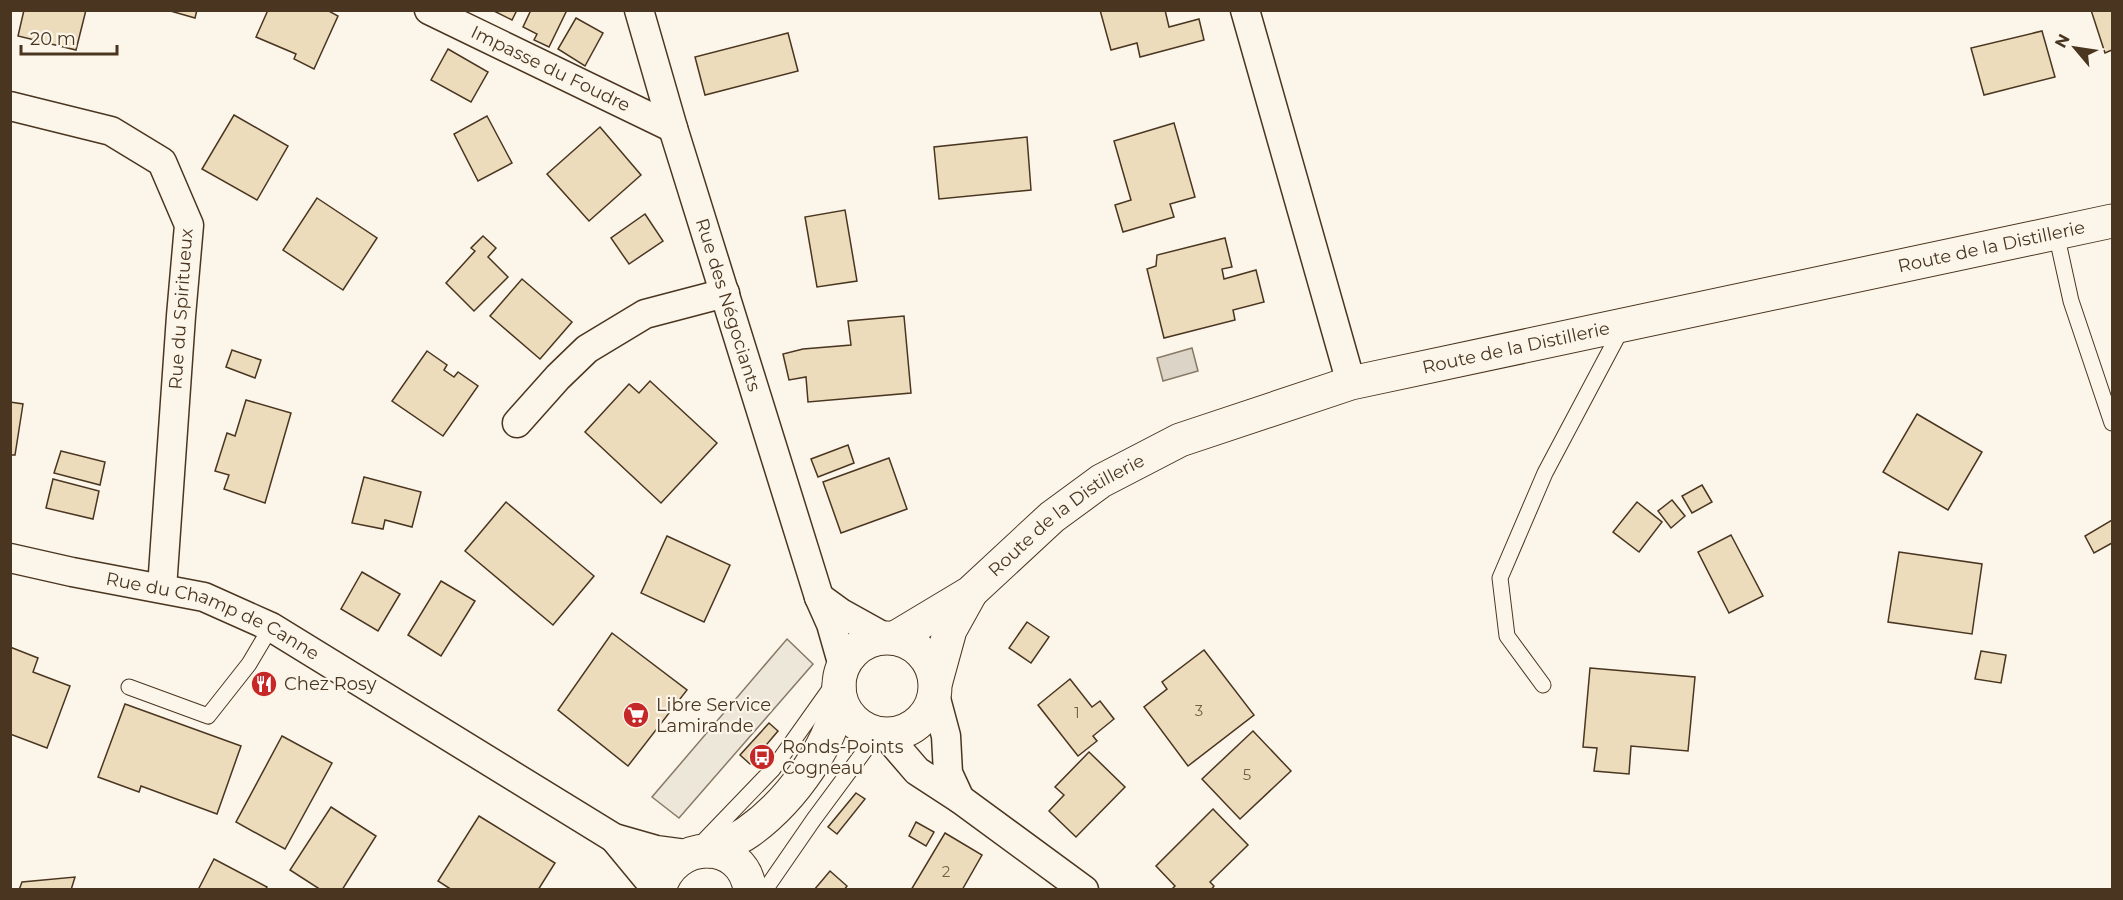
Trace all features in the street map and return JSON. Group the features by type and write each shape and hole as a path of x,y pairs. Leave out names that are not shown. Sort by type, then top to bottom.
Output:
{"street":[{"name":"Impasse du Foudre","path":"429,10 673,128"},
{"name":"Rue des Négociants","path":"639,10 673,128 819,597 831,624 840,676"},
{"path":"1245,10 1351,383"},
{"name":"Rue du Spiritueux","path":"10,106 111,131 162,162 189,225 162,588"},
{"name":"Route de la Distillerie","path":"890,638 970,593 1052,517 1101,481 1180,440 1351,383 2112,221"},
{"path":"517,423 558,377 587,349 645,314 725,293"},
{"name":"Rue du Champ de Canne","path":"10,558 204,597 271,627 614,838 656,850 696,852"},
{"name":"Route de la Distillerie","path":"935,688 950,630 970,593"},
{"path":"819,597 841,612 890,638 910,643 922,652 932,665 946,736 948,774 960,799"},
{"path":"658,890 668,869 696,852 746,834 772,813 816,759 831,730 839,703 840,676 850,654 861,645 873,640 890,638"},
{"path":"840,676 840,699 846,712 855,723 876,733 917,771 960,799 1084,890"},
{"path":"816,759 846,738 876,733 903,733 918,724 929,711 935,688"},
{"path":"755,888 772,813"},
{"name":"Rue du Champ de Canne","path":"614,838 658,890"},
{"path":"696,852 724,855 735,862 755,888"}],"lane":[{"path":"2056,233 2071,301 2112,423"},
{"path":"1543,685 1507,636 1500,578 1545,473 1623,325"},
{"path":"129,687 208,716 249,664 271,627"},
{"path":"696,852 773,769 840,676"},
{"path":"755,888 814,819 876,733"}],"shaded area":[{"path":"1192,348 1198,371 1163,381 1157,358"},
{"path":"787,639 813,664 679,818 652,797"}],"building":[{"path":"24,10 86,10 76,50 18,36"},
{"path":"167,10 197,10 195,18"},
{"path":"268,10 327,10 338,16 314,69 294,59 296,54 256,37"},
{"path":"492,10 517,10 512,20"},
{"path":"531,10 567,10 549,47 534,40 537,34 523,27"},
{"path":"1100,10 1165,10 1169,27 1199,19 1204,40 1140,57 1137,43 1111,50"},
{"path":"2091,10 2112,10 2112,50 2105,53"},
{"path":"576,18 603,33 585,66 558,49"},
{"path":"2042,31 2055,77 1984,95 1971,48"},
{"path":"788,33 798,71 705,95 695,57"},
{"path":"448,49 488,72 471,102 431,80"},
{"path":"234,115 288,146 257,200 202,169"},
{"path":"487,116 512,163 478,181 454,134"},
{"path":"1174,123 1195,197 1170,204 1174,217 1123,232 1115,205 1131,200 1114,141"},
{"path":"600,127 641,175 589,221 547,174"},
{"path":"1027,137 1031,190 939,199 934,147"},
{"path":"317,198 377,238 343,290 283,250"},
{"path":"845,210 857,281 817,287 805,217"},
{"path":"645,214 663,241 629,264 611,238"},
{"path":"483,236 496,248 488,257 508,277 474,311 446,283 475,251 471,248"},
{"path":"1225,238 1232,267 1222,269 1224,279 1256,270 1264,302 1233,310 1235,320 1164,338 1147,269 1156,266 1157,255"},
{"path":"522,279 572,322 540,359 490,316"},
{"path":"904,316 911,393 808,402 806,377 789,380 783,354 803,349 851,345 848,321"},
{"path":"232,350 261,360 255,378 226,367"},
{"path":"427,351 447,365 444,370 454,377 458,372 478,386 443,436 392,401"},
{"path":"650,381 717,443 661,503 585,432 629,384 639,393"},
{"path":"246,400 291,413 265,503 224,489 229,475 215,471 227,433 235,436"},
{"path":"10,402 23,404 15,455 10,455"},
{"path":"1917,414 1982,452 1948,510 1883,472"},
{"path":"848,445 854,463 818,477 811,459"},
{"path":"61,451 105,462 100,485 54,473"},
{"path":"889,458 907,509 841,533 823,482"},
{"path":"364,477 421,492 412,527 385,520 383,529 352,523"},
{"path":"53,479 99,491 93,519 46,508"},
{"path":"1702,485 1712,502 1692,513 1682,496"},
{"path":"1672,500 1685,516 1671,528 1658,511"},
{"path":"506,502 594,576 553,625 465,551"},
{"path":"1637,502 1662,522 1639,552 1613,532"},
{"path":"2112,520 2112,543 2094,553 2085,536"},
{"path":"1731,535 1763,596 1729,613 1698,552"},
{"path":"667,536 730,565 704,622 641,593"},
{"path":"1899,552 1982,564 1972,634 1888,622"},
{"path":"362,572 400,594 378,631 341,609"},
{"path":"441,581 475,601 441,656 408,635"},
{"path":"1027,622 1049,637 1031,663 1009,648"},
{"path":"612,633 687,690 628,766 558,710"},
{"path":"10,647 38,658 33,672 70,686 47,748 10,734"},
{"path":"1204,650 1254,715 1188,766 1144,707 1167,689 1162,682"},
{"path":"1981,651 2006,655 2001,683 1975,679"},
{"path":"1590,668 1695,677 1688,751 1631,746 1629,774 1594,771 1597,748 1583,747"},
{"path":"1070,679 1092,707 1100,701 1114,719 1093,736 1097,741 1078,756 1038,705"},
{"path":"125,704 241,746 217,814 141,786 139,792 98,777"},
{"path":"769,723 778,731 750,764 740,755"},
{"path":"1253,731 1291,771 1240,819 1202,779"},
{"path":"282,736 332,763 285,849 236,822"},
{"path":"1089,752 1125,787 1076,837 1049,811 1064,795 1055,787"},
{"path":"856,793 865,799 837,834 828,827"},
{"path":"331,807 376,836 342,890 321,890 290,870"},
{"path":"1213,809 1248,845 1210,882 1214,886 1211,890 1171,890 1175,886 1156,866"},
{"path":"479,816 555,863 538,890 452,890 438,881"},
{"path":"916,822 934,832 926,846 909,836"},
{"path":"945,833 982,855 962,890 911,890"},
{"path":"214,859 267,887 265,890 198,890"},
{"path":"830,871 847,886 844,890 814,890"},
{"path":"75,877 71,890 19,890 22,882"}],"place":[{"name":"Chez Rosy","path":"264,684"},
{"name":"Libre Service Lamirande","path":"636,715"},
{"name":"Ronds-Points Cogneau","path":"762,757"}]}
